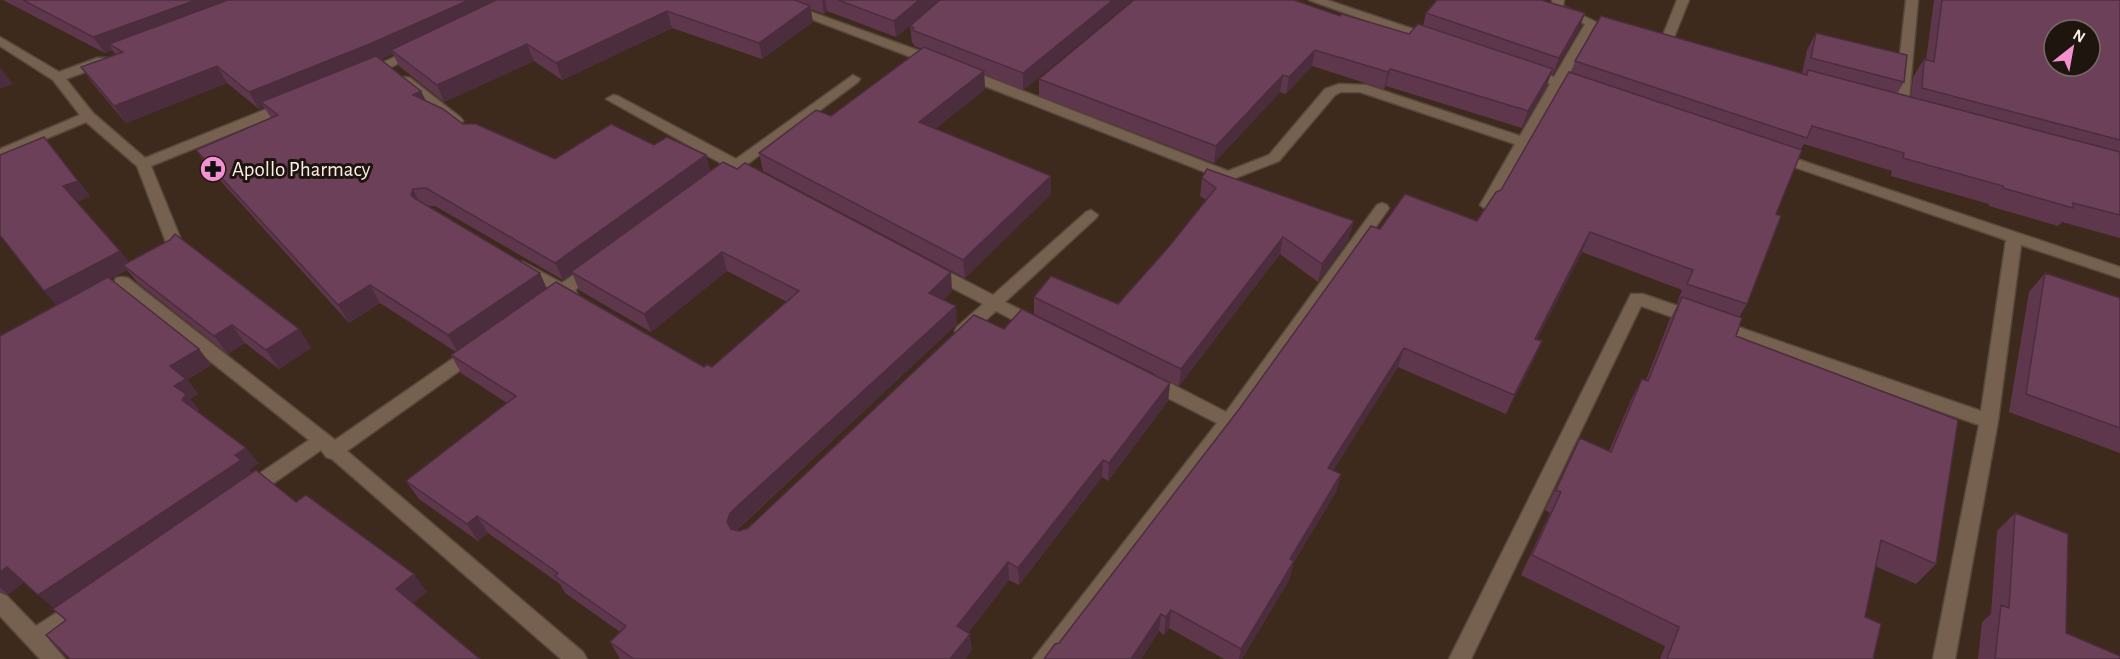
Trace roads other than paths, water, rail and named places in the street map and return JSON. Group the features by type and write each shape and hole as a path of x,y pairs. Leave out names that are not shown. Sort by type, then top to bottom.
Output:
{"street":[{"path":"771,0 902,42 1228,176 1274,158 1330,92 1340,88 1361,88 1524,142"},
{"path":"1315,0 1448,45"},
{"path":"1665,45 1683,0"},
{"path":"1901,110 1912,0"},
{"path":"1487,205 1559,83 1597,24 1554,4"},
{"path":"0,41 58,77 88,116 143,164 178,252 159,262"},
{"path":"353,79 429,45"},
{"path":"58,77 113,57"},
{"path":"386,65 468,130"},
{"path":"1514,68 1592,94"},
{"path":"717,179 853,79"},
{"path":"613,99 777,188"},
{"path":"143,164 298,101"},
{"path":"0,154 88,116"},
{"path":"1759,151 2120,273"},
{"path":"1044,659 1229,421 1382,208"},
{"path":"950,343 1091,215"},
{"path":"1944,659 1989,421 2014,237"},
{"path":"512,260 584,303"},
{"path":"534,311 602,263"},
{"path":"921,264 1044,328"},
{"path":"141,272 117,284 327,446 576,659"},
{"path":"1460,659 1637,298 1989,421"},
{"path":"236,500 327,446 486,344"},
{"path":"1137,375 1229,421"},
{"path":"34,638 92,599"},
{"path":"0,602 54,659"}],"place":[{"name":"Apollo Pharmacy","path":"213,169"}]}
